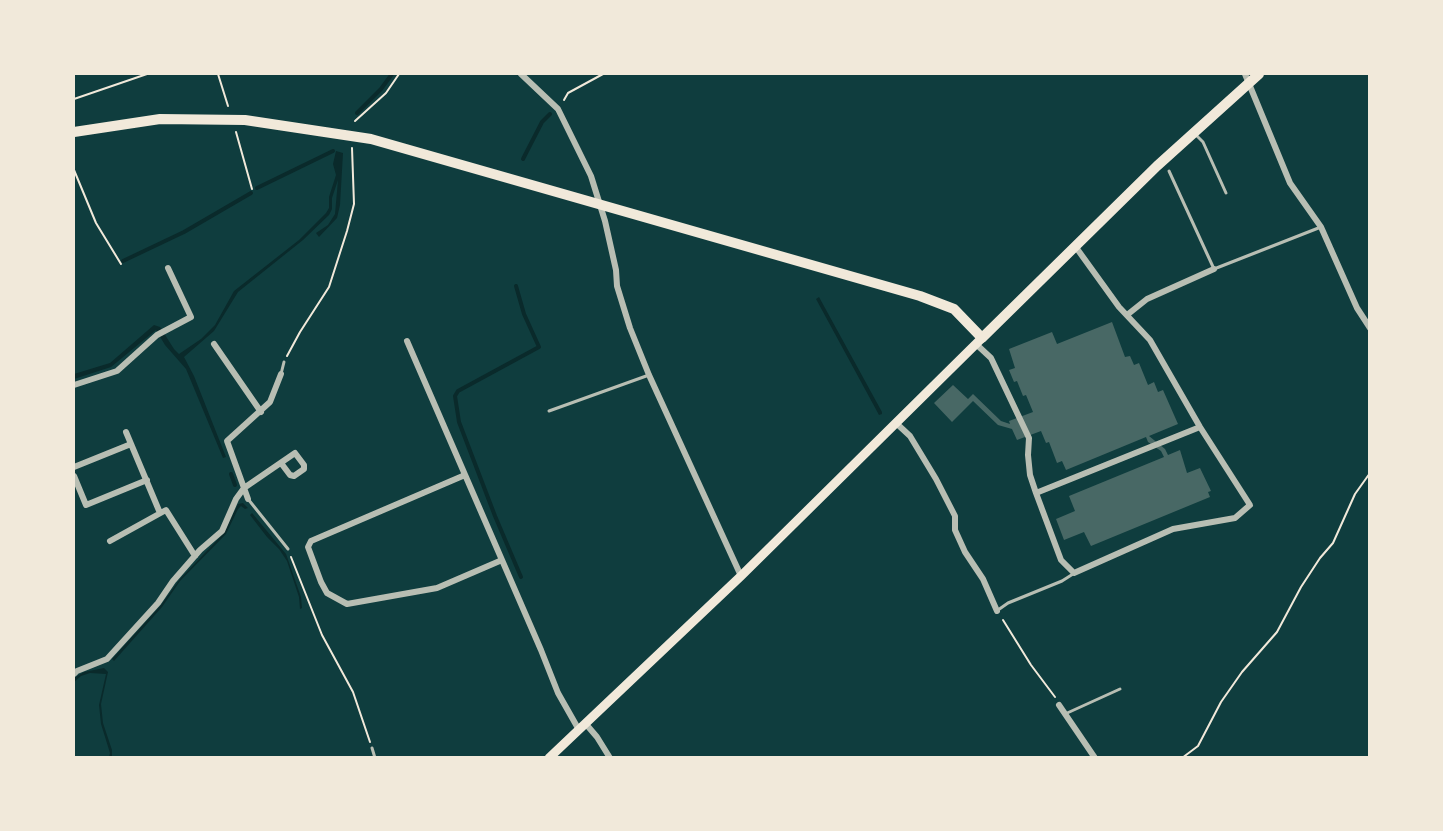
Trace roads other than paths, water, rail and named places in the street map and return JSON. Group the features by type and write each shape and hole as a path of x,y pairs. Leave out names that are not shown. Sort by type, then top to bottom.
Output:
{"highway":[{"path":"74,132 160,119 245,120 371,139 920,296 954,309 979,341 1247,78 1259,74"}],"main road":[{"path":"549,758 741,576 979,341"}],"street":[{"path":"521,74 558,109 591,176 601,205 618,286 630,328 649,375 741,576"},
{"path":"1247,78 1290,183 1320,227 1357,308 1370,328"},
{"path":"979,341 991,358 1029,438 1030,475 1036,493 1061,560 1074,573 1173,529 1235,518 1250,505 1200,427 1150,340 1119,307 1075,246"},
{"path":"74,385 117,371 157,335 191,317 168,268"},
{"path":"1127,315 1147,299 1214,269"},
{"path":"407,341 558,693 582,727 597,737 610,758"},
{"path":"214,344 261,412"},
{"path":"248,499 227,441 270,402 281,374"},
{"path":"896,423 910,436 936,479 955,516 955,531 982,579 996,610"},
{"path":"1036,493 1200,427"},
{"path":"126,432 160,513"},
{"path":"74,467 131,444"},
{"path":"74,674 106,659 158,603 173,581 195,556 222,531 236,499 244,488 281,463"},
{"path":"465,475 311,541 308,548 321,582 327,592 347,604 437,588 502,560"},
{"path":"74,476 86,505 147,480"},
{"path":"110,541 166,510 195,556"},
{"path":"1059,705 1095,758"}],"lane":[{"path":"1194,132 1203,142 1226,193"},
{"path":"1169,171 1214,269 1320,227"},
{"path":"281,374 284,362"},
{"path":"549,411 649,375"},
{"path":"248,499 288,549"},
{"path":"996,610 1062,581 1074,573"},
{"path":"1065,714 1120,689"},
{"path":"372,748 375,758"}],"water":[{"path":"336,151 343,153 337,218 319,237 316,233 328,225 335,214 338,180 329,215 303,240 238,292 214,331 184,357 194,376 226,457 223,458 186,369 165,345 156,330 111,367 74,379 74,374 110,363 154,325 160,327 179,354 201,339 215,325 234,291 299,240 326,213 336,175 333,164"},
{"path":"819,297 882,414 879,415 816,299"},
{"path":"243,503 248,508 241,506 238,509 226,534 180,581 162,607 114,661 112,659 161,605 180,579 224,533 238,504"},
{"path":"252,513 286,554 301,597 302,608 300,609 299,597 287,561 250,515"},
{"path":"104,668 108,672 101,704 103,723 112,757 109,757 99,705 106,674 90,673 74,682 74,678 84,672"}],"waterway":[{"path":"357,113 381,89 392,74"},
{"path":"523,159 542,122 550,114"},
{"path":"257,188 333,151"},
{"path":"123,261 184,232 251,193"},
{"path":"516,286 524,314 539,347 458,391 455,396 459,422 521,577"},
{"path":"231,474 235,485"}]}
